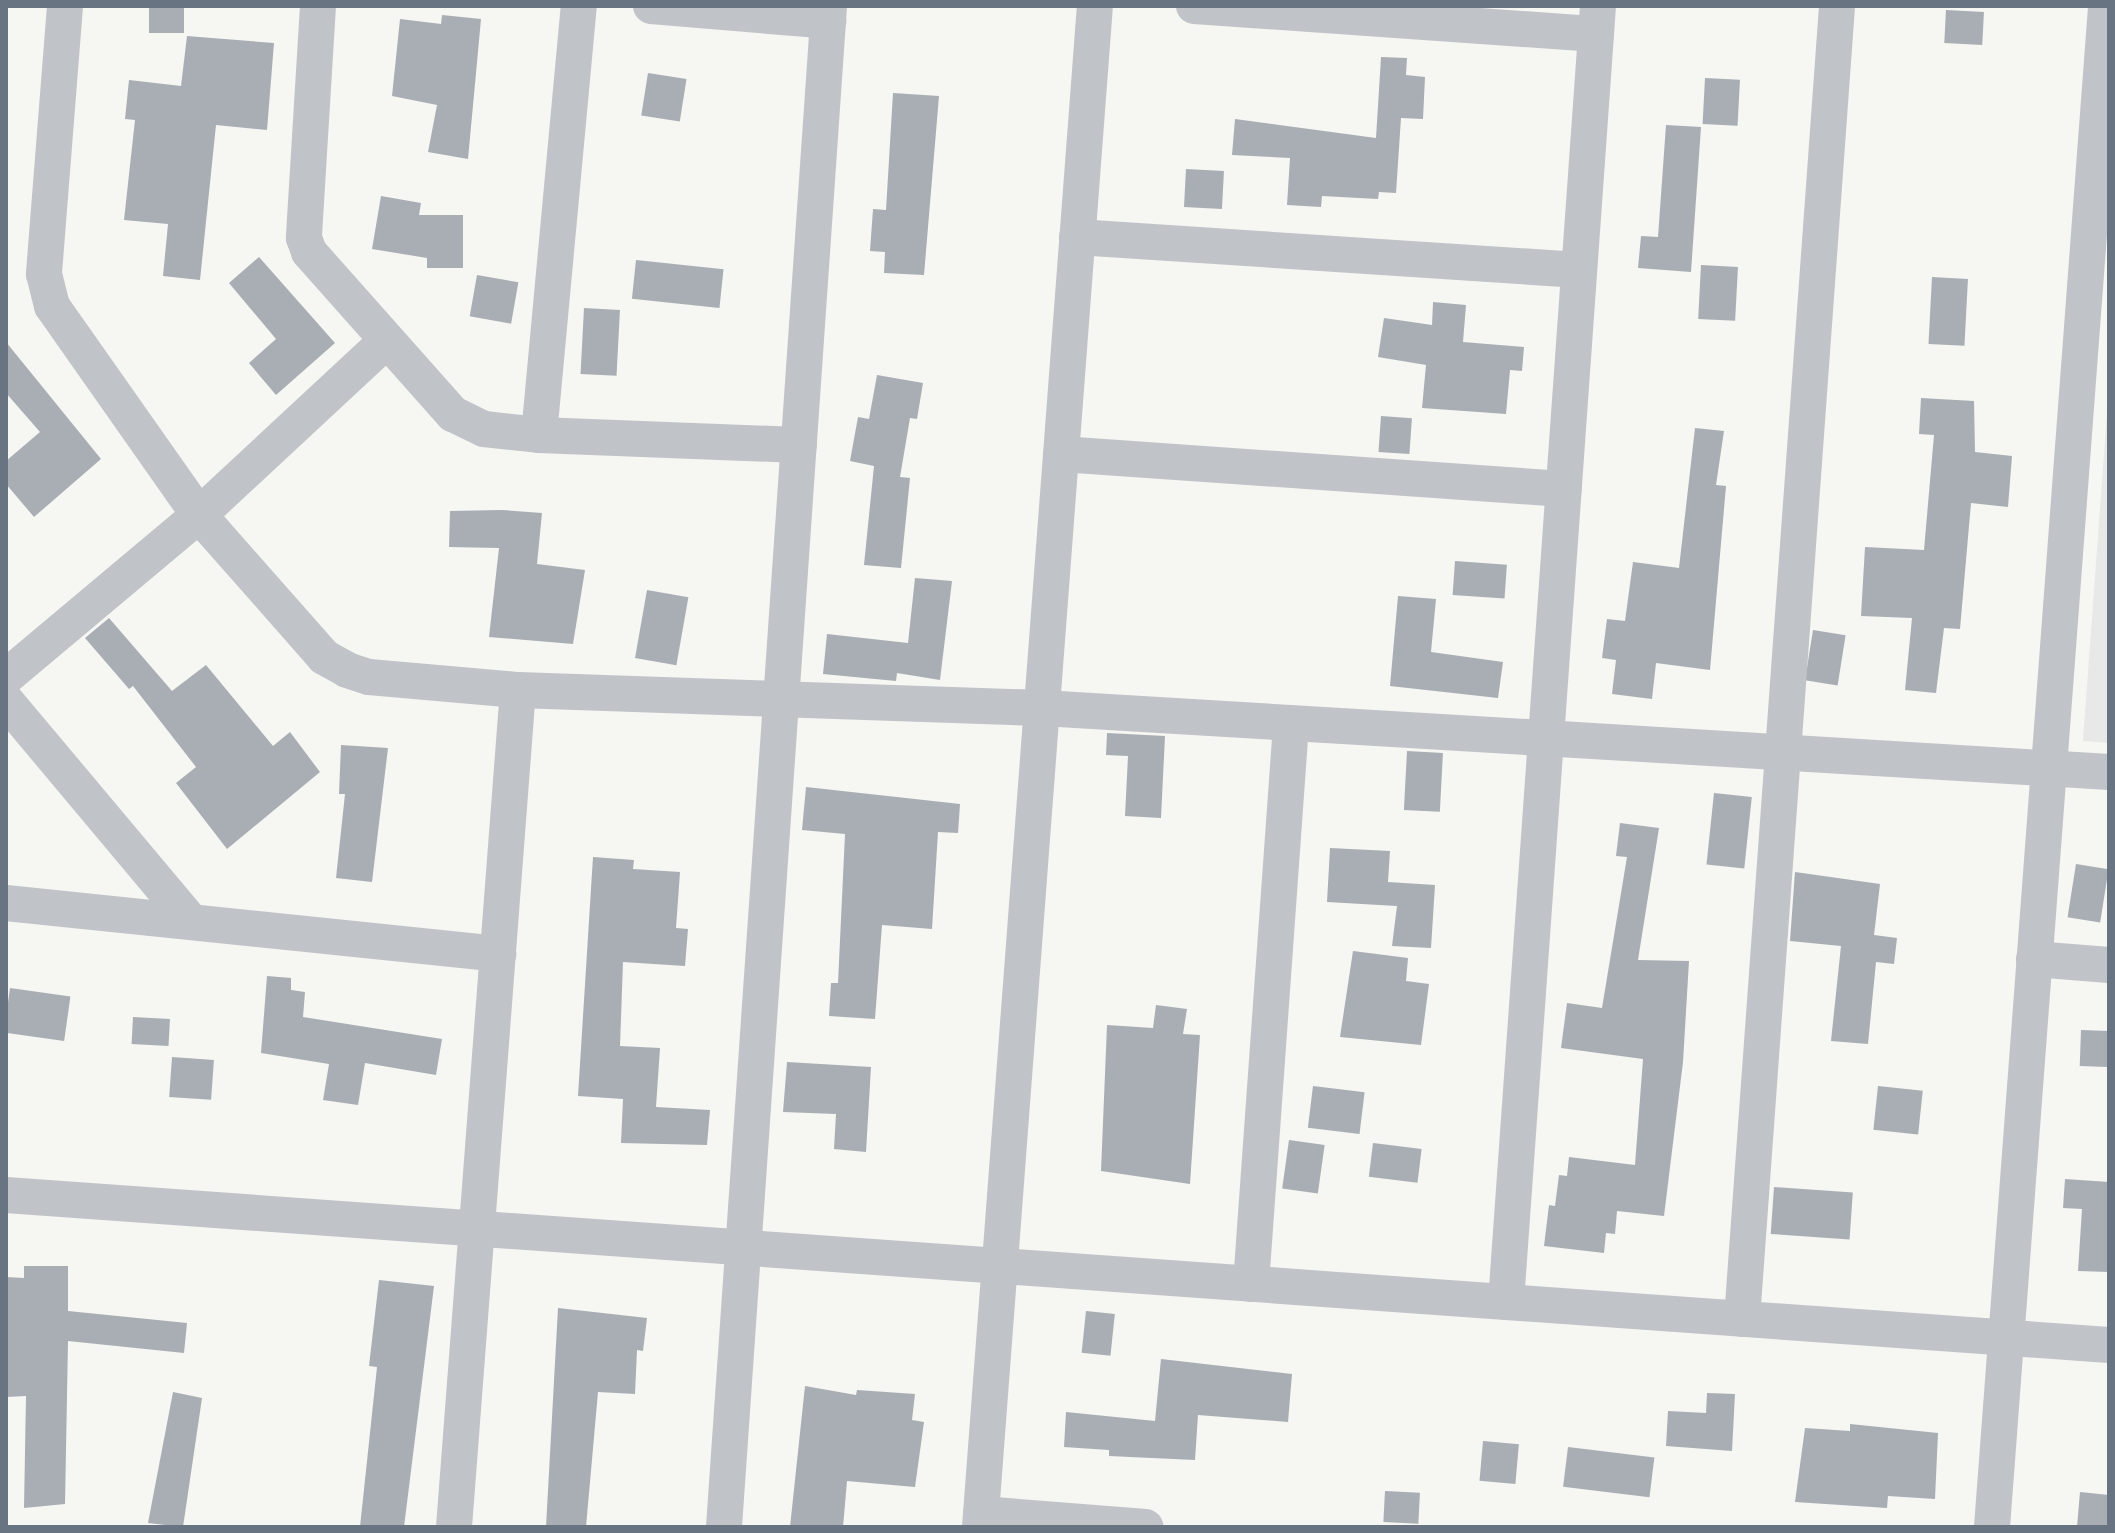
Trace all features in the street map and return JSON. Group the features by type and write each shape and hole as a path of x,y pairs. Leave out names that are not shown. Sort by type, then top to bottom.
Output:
{"street":[{"path":"65,6 46,292 199,515 324,657 347,670 369,677 518,690 1042,708 2109,772"},
{"path":"318,6 304,238 309,252 453,414 469,424 539,435 799,445"},
{"path":"539,435 579,6"},
{"path":"651,6 828,14 724,1527"},
{"path":"1095,6 980,1520 1145,1527"},
{"path":"1194,6 1597,20 1506,1302"},
{"path":"1742,1319 1837,6"},
{"path":"1992,1527 2106,6"},
{"path":"1077,237 1579,270"},
{"path":"6,677 199,515 386,341"},
{"path":"1061,454 1564,489"},
{"path":"454,1527 518,690"},
{"path":"6,701 190,920"},
{"path":"1251,1284 1291,724"},
{"path":"6,903 498,954"},
{"path":"2034,959 2109,965"},
{"path":"6,1195 2109,1345"}],"shaded area":[{"path":"2109,386 2109,743 2083,741"}],"building":[{"path":"149,6 184,6 184,33 149,33"},
{"path":"1946,10 1984,12 1982,45 1944,43"},
{"path":"442,15 481,19 468,159 428,152 437,105 392,96 400,19 441,24"},
{"path":"187,36 274,43 267,130 216,125 200,280 163,276 168,224 124,220 135,120 125,119 129,80 181,86"},
{"path":"1381,57 1407,58 1406,75 1425,77 1423,119 1401,118 1396,193 1379,192 1378,199 1322,196 1321,207 1287,205 1290,158 1232,155 1235,119 1376,138"},
{"path":"648,73 687,79 680,122 641,115"},
{"path":"1705,78 1740,80 1738,126 1703,124"},
{"path":"893,93 939,96 924,275 884,273 885,252 870,251 873,209 886,210"},
{"path":"1666,125 1701,127 1691,272 1638,268 1641,236 1658,237"},
{"path":"1186,169 1224,171 1222,209 1184,207"},
{"path":"381,196 421,203 419,215 463,215 463,268 427,268 427,258 372,249"},
{"path":"259,257 335,343 276,395 249,363 276,339 229,283"},
{"path":"636,260 724,269 719,308 632,299"},
{"path":"1701,265 1738,267 1735,321 1698,319"},
{"path":"477,275 518,282 511,324 470,316"},
{"path":"1932,277 1968,279 1964,346 1928,344"},
{"path":"1433,302 1466,305 1463,342 1524,347 1522,371 1510,370 1506,414 1422,408 1426,365 1378,357 1384,318 1432,325"},
{"path":"584,308 620,310 616,376 581,374"},
{"path":"6,342 101,459 34,517 6,484 6,461 40,432 6,393"},
{"path":"877,375 923,383 917,419 910,418 900,477 910,478 901,568 864,565 874,466 850,461 858,417 869,419"},
{"path":"1921,398 1974,401 1975,452 2012,456 2008,507 1971,503 1960,629 1944,628 1936,693 1905,690 1912,618 1861,616 1865,547 1924,550 1934,435 1919,434"},
{"path":"1381,416 1412,418 1409,454 1378,452"},
{"path":"1695,428 1724,431 1716,485 1726,486 1710,670 1656,663 1652,699 1612,694 1616,660 1602,658 1607,619 1625,621 1633,562 1679,568"},
{"path":"450,511 542,513 537,564 585,570 573,644 489,637 499,548 449,547"},
{"path":"1455,561 1507,565 1505,599 1453,595"},
{"path":"915,578 952,581 940,680 897,673 896,681 823,674 827,634 908,643"},
{"path":"647,590 688,597 676,665 635,658"},
{"path":"1398,596 1436,599 1431,652 1503,662 1498,698 1390,686"},
{"path":"109,618 172,691 206,665 273,746 290,732 320,772 227,849 176,783 196,767 133,686 129,689 85,638"},
{"path":"1813,630 1846,635 1838,686 1805,680"},
{"path":"1107,733 1165,736 1161,818 1125,816 1128,756 1106,755"},
{"path":"341,745 388,748 372,882 336,878 345,794 339,794"},
{"path":"1407,751 1443,753 1440,812 1404,810"},
{"path":"806,787 960,804 958,833 938,832 932,929 882,925 875,1019 829,1016 831,983 838,983 845,834 802,830"},
{"path":"1714,793 1752,797 1744,869 1706,865"},
{"path":"1620,823 1659,828 1638,960 1689,961 1683,1062 1664,1216 1617,1211 1615,1234 1606,1233 1604,1253 1544,1246 1549,1205 1555,1206 1559,1175 1567,1176 1569,1157 1635,1165 1643,1059 1561,1048 1567,1003 1602,1008 1627,857 1616,856"},
{"path":"1330,848 1390,851 1388,882 1435,885 1431,948 1392,946 1397,906 1327,902"},
{"path":"593,857 634,860 633,869 680,872 676,928 688,929 685,966 623,962 620,1046 660,1048 656,1107 710,1110 707,1145 621,1143 623,1099 578,1096"},
{"path":"2076,864 2109,869 2100,922 2068,917"},
{"path":"1795,872 1880,884 1874,935 1897,938 1894,964 1876,962 1868,1044 1831,1041 1841,946 1790,941"},
{"path":"1353,951 1408,958 1406,981 1429,984 1421,1045 1340,1037"},
{"path":"267,976 291,978 291,990 305,992 303,1017 442,1039 436,1075 365,1063 358,1105 323,1100 329,1064 261,1053"},
{"path":"10,988 70,996 64,1041 6,1033"},
{"path":"1156,1005 1187,1009 1183,1034 1200,1035 1190,1184 1101,1171 1107,1025 1153,1028"},
{"path":"133,1017 170,1019 169,1046 132,1044"},
{"path":"2081,1030 2109,1031 2108,1067 2080,1066"},
{"path":"172,1057 214,1060 211,1100 169,1097"},
{"path":"787,1062 871,1067 866,1152 834,1149 836,1114 783,1112"},
{"path":"1313,1086 1365,1092 1359,1134 1308,1128"},
{"path":"1878,1086 1923,1091 1918,1134 1873,1130"},
{"path":"1289,1140 1325,1145 1318,1194 1282,1189"},
{"path":"1373,1143 1422,1149 1417,1183 1369,1177"},
{"path":"2065,1179 2109,1182 2109,1272 2078,1271 2082,1209 2063,1208"},
{"path":"1774,1187 1853,1193 1850,1239 1771,1234"},
{"path":"24,1266 68,1266 68,1311 187,1323 184,1353 68,1341 65,1504 24,1508 26,1396 6,1397 6,1277 24,1278"},
{"path":"379,1280 434,1286 404,1527 360,1527 377,1367 369,1366"},
{"path":"558,1308 647,1318 643,1351 637,1350 635,1394 598,1392 586,1527 546,1527"},
{"path":"1086,1311 1115,1314 1110,1356 1082,1353"},
{"path":"1161,1359 1292,1374 1288,1422 1198,1415 1195,1460 1109,1456 1109,1450 1064,1447 1066,1412 1155,1421"},
{"path":"805,1386 856,1395 857,1390 915,1394 912,1420 924,1422 915,1487 847,1481 843,1527 790,1527"},
{"path":"173,1392 202,1398 183,1527 148,1523"},
{"path":"1707,1393 1735,1394 1732,1451 1666,1446 1668,1411 1706,1413"},
{"path":"1850,1424 1938,1433 1935,1499 1888,1496 1887,1508 1795,1502 1805,1428 1850,1431"},
{"path":"1483,1441 1519,1444 1515,1484 1480,1481"},
{"path":"1568,1447 1654,1458 1649,1497 1563,1487"},
{"path":"1385,1491 1420,1493 1418,1524 1383,1522"},
{"path":"2080,1492 2109,1495 2109,1527 2077,1527"}]}
